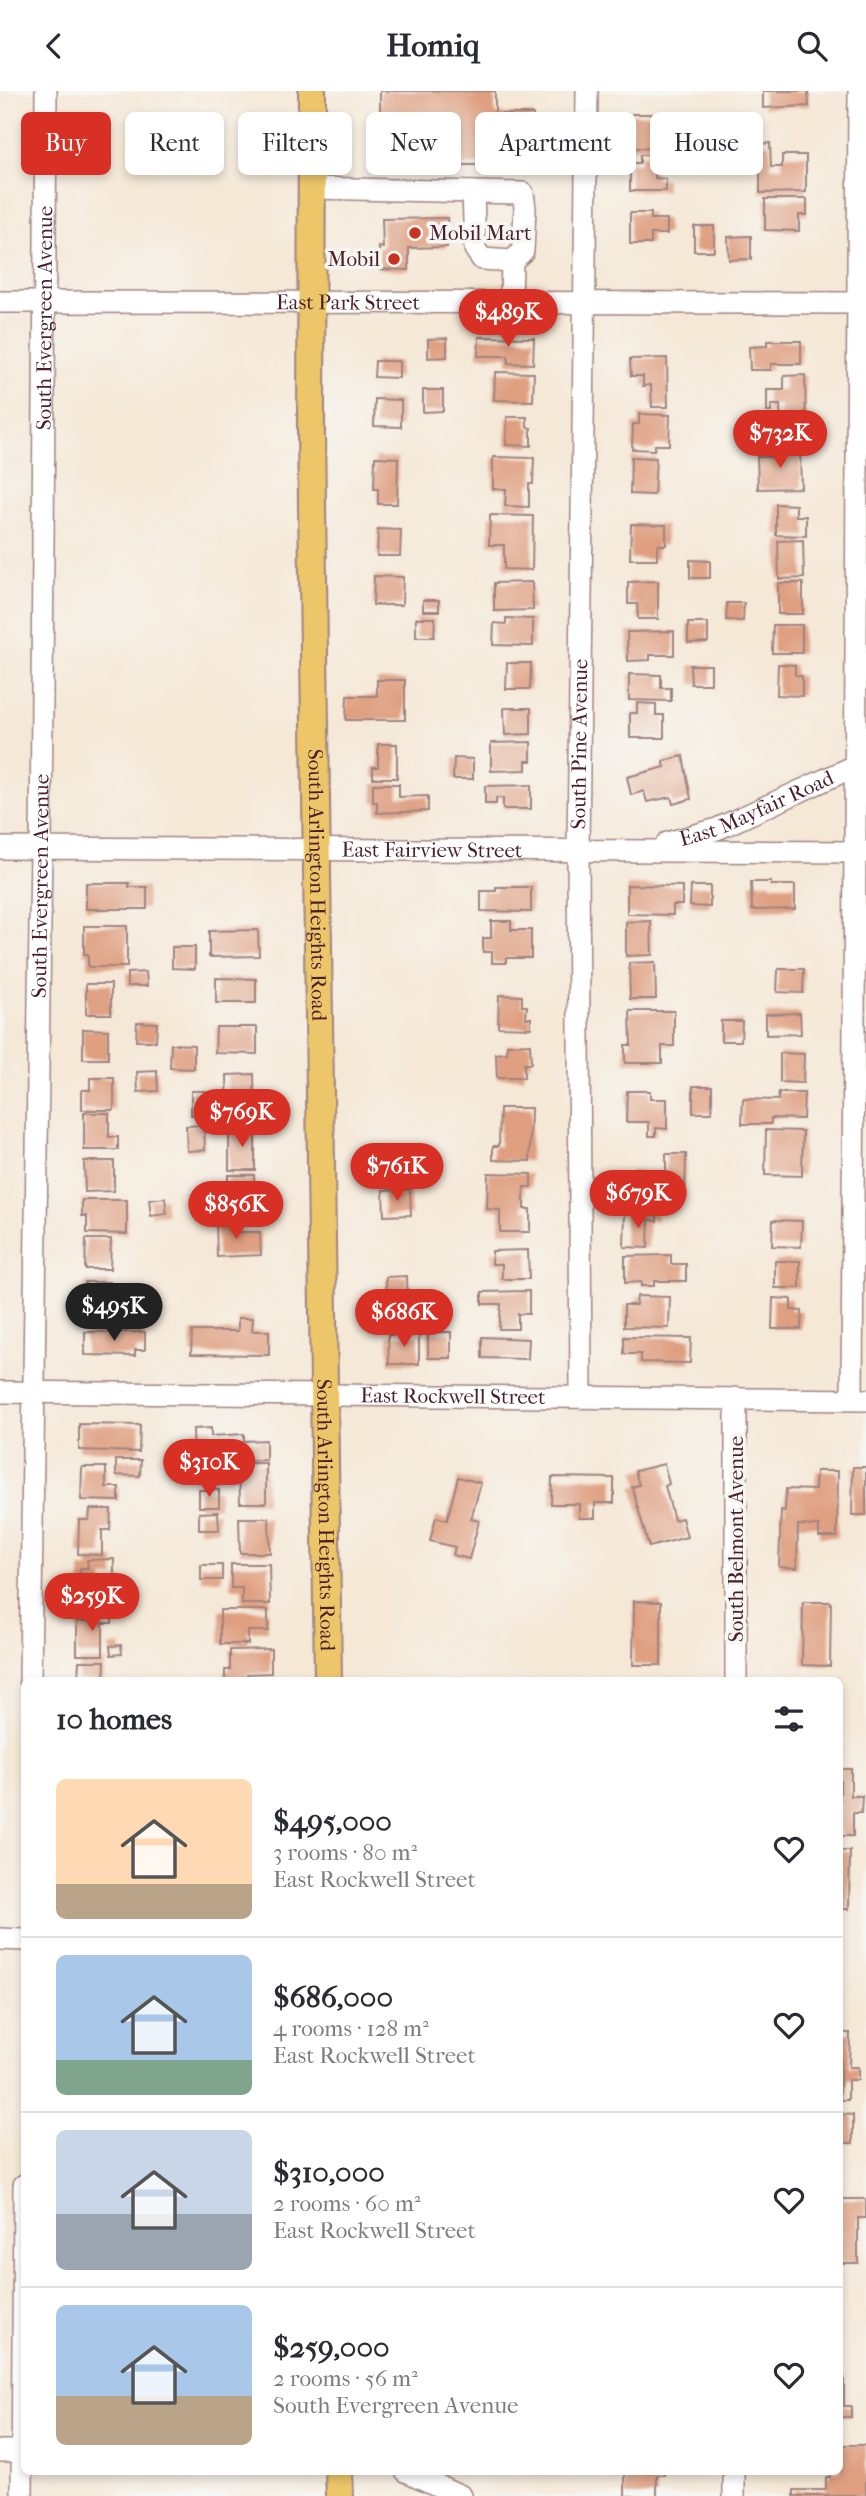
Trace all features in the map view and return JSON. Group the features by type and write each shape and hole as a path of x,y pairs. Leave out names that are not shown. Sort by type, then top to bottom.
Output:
{"main road":[{"name":"South Arlington Heights Road","path":"312,91 317,849 328,1677"},
{"path":"339,2475 340,2496"}],"street":[{"name":"South Evergreen Avenue","path":"30,1677 41,848 46,91"},
{"name":"South Pine Avenue","path":"581,1397 578,850 587,91"},
{"path":"859,91 859,1399"},
{"path":"312,188 523,193 523,251 512,261 482,259 475,249 473,192"},
{"path":"511,302 512,261"},
{"name":"East Park Street","path":"0,302 861,303"},
{"name":"East Mayfair Road","path":"642,851 717,829 861,762"},
{"name":"East Fairview Street","path":"0,848 861,852"},
{"name":"East Rockwell Street","path":"0,1392 859,1399"},
{"name":"South Belmont Avenue","path":"736,1398 736,1677"},
{"path":"0,1939 21,1940"},
{"path":"0,2451 21,2451"},
{"path":"22,2475 22,2496"},
{"path":"415,2475 461,2496"},
{"path":"734,2475 734,2496"}],"building":[{"path":"380,91 495,91 495,112 475,112 475,165 461,165 461,112 380,112"},
{"path":"763,91 808,91 809,106 763,108"},
{"path":"636,114 650,114 650,148 636,148"},
{"path":"770,143 771,167 782,167 782,155 806,155 806,192 760,193 763,144"},
{"path":"640,155 650,155 650,175 666,179 666,191 630,191 630,175 636,175 636,163 640,163"},
{"path":"765,199 807,199 807,215 799,215 799,231 765,230"},
{"path":"630,213 651,213 651,219 667,219 667,234 651,234 651,244 630,244"},
{"name":"Mobil Mart","path":"447,218 447,247 409,248 409,270 378,269 379,247 383,248 382,219"},
{"path":"694,226 714,226 714,251 694,251"},
{"path":"751,236 751,259 729,260 728,237"},
{"path":"479,337 534,338 533,364 508,363 508,356 478,356"},
{"path":"447,338 447,357 428,358 428,339"},
{"path":"767,341 801,341 801,364 771,364 771,370 750,370 749,347 767,346"},
{"path":"667,358 668,407 652,407 651,385 643,386 643,376 631,376 630,359"},
{"path":"375,361 399,361 399,378 374,377"},
{"path":"495,372 534,373 533,401 494,400"},
{"path":"805,375 806,424 781,424 780,405 771,405 771,412 767,412 767,390 784,390 784,376"},
{"path":"423,390 443,390 443,411 423,412"},
{"path":"375,399 401,400 401,427 374,426"},
{"path":"639,414 670,415 669,445 655,445 654,450 632,449 633,424 639,424"},
{"path":"507,417 527,417 527,427 531,428 531,446 506,445"},
{"path":"800,449 801,488 758,489 757,457 770,457 770,450"},
{"path":"375,457 398,458 397,504 378,504 378,489 374,489"},
{"path":"493,457 534,458 533,484 529,484 529,507 505,506 506,489 493,489"},
{"path":"631,457 656,458 654,495 630,494"},
{"path":"776,504 796,505 796,516 806,516 806,536 776,535"},
{"path":"490,515 533,516 532,570 504,569 504,545 489,545"},
{"path":"631,524 666,525 666,545 657,545 657,559 630,559"},
{"path":"378,529 401,530 400,556 377,556"},
{"path":"803,540 804,578 779,579 778,541"},
{"path":"690,560 710,561 710,578 690,578"},
{"path":"374,576 403,577 402,605 373,605"},
{"path":"658,581 658,619 638,619 637,604 628,604 628,582"},
{"path":"532,582 533,610 494,611 494,583"},
{"path":"778,583 803,583 803,614 778,614"},
{"path":"423,600 439,600 439,611 423,611"},
{"path":"727,603 744,603 743,621 726,620"},
{"path":"416,618 435,618 434,637 416,637"},
{"path":"506,618 533,619 533,646 493,645 494,623 506,624"},
{"path":"688,623 708,623 708,642 688,643"},
{"path":"773,625 802,625 802,653 772,653"},
{"path":"674,631 674,655 650,655 650,660 628,661 627,632"},
{"path":"507,663 531,663 530,689 506,689"},
{"path":"778,664 795,665 795,675 802,676 802,696 777,695"},
{"path":"690,665 711,665 711,684 691,684"},
{"path":"629,674 661,675 661,688 671,688 671,701 629,700"},
{"path":"377,680 405,680 405,720 346,720 347,696 377,696"},
{"path":"637,703 656,704 656,715 664,715 664,738 630,738 630,713 637,713"},
{"path":"504,708 531,708 531,734 505,735"},
{"path":"531,742 531,761 526,761 526,770 491,771 491,743"},
{"path":"378,744 397,744 397,778 373,778 373,767 378,767"},
{"path":"683,756 691,799 673,804 671,797 647,802 644,791 631,795 627,777 665,767 663,761"},
{"path":"454,758 473,759 473,779 453,779"},
{"path":"373,784 399,784 399,797 428,796 428,811 377,813 377,802 373,802"},
{"path":"531,785 531,809 503,809 503,798 496,798 496,804 485,804 485,786"},
{"path":"751,882 795,885 795,909 752,910"},
{"path":"86,883 129,883 129,887 147,887 147,909 86,909"},
{"path":"627,885 682,886 682,905 673,905 673,915 627,914"},
{"path":"691,886 710,886 710,907 690,906"},
{"path":"496,887 531,887 531,912 481,911 481,891 496,891"},
{"path":"491,921 511,921 511,930 531,930 531,958 506,958 506,963 492,963 492,952 483,952 483,938 491,938"},
{"path":"651,921 652,955 626,956 626,922"},
{"path":"84,926 127,926 127,967 88,967 88,954 84,954"},
{"path":"258,930 259,956 209,957 209,931"},
{"path":"172,947 195,947 195,969 172,968"},
{"path":"655,962 656,999 630,999 629,963"},
{"path":"778,969 804,969 803,993 777,992"},
{"path":"146,972 147,986 127,986 127,973"},
{"path":"216,978 256,979 256,1003 216,1003"},
{"path":"86,984 111,984 111,1014 86,1014"},
{"path":"499,995 522,996 522,1006 527,1006 526,1018 531,1018 531,1028 498,1027"},
{"path":"630,1011 674,1011 674,1046 662,1046 662,1063 625,1063 625,1045 631,1045"},
{"path":"800,1013 801,1034 766,1035 766,1014"},
{"path":"721,1021 742,1021 741,1041 721,1041"},
{"path":"137,1022 157,1023 156,1041 136,1041"},
{"path":"216,1027 257,1027 257,1054 215,1053"},
{"path":"83,1029 108,1030 108,1059 83,1059"},
{"path":"171,1044 194,1045 194,1069 170,1068"},
{"path":"530,1044 531,1064 524,1064 524,1078 497,1078 496,1054 507,1053 507,1045"},
{"path":"780,1053 804,1054 803,1083 780,1082"},
{"path":"157,1071 158,1091 138,1092 137,1072"},
{"path":"254,1074 255,1115 228,1116 227,1075"},
{"path":"90,1078 114,1078 114,1110 82,1110 82,1090 90,1090"},
{"path":"693,1086 712,1086 712,1113 693,1113"},
{"path":"191,1091 206,1091 206,1115 191,1115"},
{"path":"627,1091 650,1091 650,1099 667,1099 667,1129 656,1128 656,1136 649,1136 649,1122 626,1122"},
{"path":"779,1093 804,1093 803,1119 771,1118 771,1124 742,1124 743,1099 778,1100"},
{"path":"500,1108 531,1108 530,1161 493,1160 493,1146 499,1146"},
{"path":"84,1113 109,1113 109,1137 118,1137 118,1150 84,1150"},
{"path":"204,1125 205,1150 187,1151 186,1126"},
{"path":"229,1129 255,1129 255,1170 229,1170"},
{"path":"766,1130 803,1131 802,1176 765,1175"},
{"path":"666,1154 686,1154 685,1198 630,1197 630,1171 666,1172"},
{"path":"84,1161 114,1161 114,1191 85,1192"},
{"path":"488,1173 531,1174 531,1187 524,1187 524,1209 530,1209 530,1232 500,1232 500,1210 487,1209"},
{"path":"228,1175 254,1175 255,1216 229,1216"},
{"path":"410,1189 411,1215 384,1216 383,1190"},
{"path":"165,1198 167,1214 151,1216 149,1200"},
{"path":"82,1200 127,1200 127,1234 87,1233 87,1216 82,1216"},
{"path":"625,1213 657,1214 657,1221 649,1220 648,1248 624,1247"},
{"path":"773,1220 802,1221 801,1247 772,1246"},
{"path":"216,1221 237,1221 238,1232 260,1232 261,1255 217,1257"},
{"path":"86,1239 111,1239 110,1269 85,1269"},
{"path":"528,1250 529,1279 502,1279 502,1264 492,1264 492,1251"},
{"path":"671,1255 671,1264 686,1264 686,1281 654,1281 654,1286 641,1286 641,1282 625,1283 625,1256"},
{"path":"775,1261 800,1261 800,1288 775,1288"},
{"path":"407,1276 408,1317 387,1317 386,1277"},
{"path":"85,1282 110,1282 110,1312 85,1311"},
{"path":"529,1291 529,1314 518,1314 518,1329 499,1329 501,1304 482,1304 482,1292"},
{"path":"637,1296 670,1297 669,1328 624,1327 624,1305 636,1305"},
{"path":"773,1298 791,1299 791,1310 802,1311 801,1329 772,1329"},
{"path":"238,1318 253,1318 252,1331 269,1331 269,1355 191,1354 192,1331 238,1331"},
{"path":"85,1332 145,1332 145,1350 135,1350 135,1356 85,1355"},
{"path":"428,1332 451,1332 451,1358 428,1358"},
{"path":"388,1335 419,1335 419,1364 389,1364"},
{"path":"482,1337 529,1339 528,1359 482,1358"},
{"path":"624,1337 691,1338 690,1363 641,1362 641,1354 624,1354"},
{"path":"79,1424 140,1425 139,1452 79,1450"},
{"path":"211,1428 211,1436 244,1434 244,1441 266,1440 266,1460 194,1461 193,1429"},
{"path":"116,1460 141,1460 140,1476 116,1475"},
{"path":"239,1463 266,1463 266,1503 240,1503"},
{"path":"664,1464 669,1484 665,1486 674,1520 682,1518 687,1537 649,1547 632,1487 639,1485 635,1471"},
{"path":"82,1467 106,1467 106,1487 119,1487 119,1501 81,1500"},
{"path":"853,1467 866,1467 866,1515 852,1515"},
{"path":"816,1471 838,1471 837,1537 819,1537 819,1526 798,1525 797,1568 779,1567 781,1510 785,1511 786,1489 815,1490"},
{"path":"458,1477 481,1483 471,1519 479,1521 469,1559 453,1555 455,1547 430,1541 436,1517 447,1520"},
{"path":"552,1477 614,1478 614,1503 595,1503 595,1518 579,1518 579,1504 551,1504"},
{"path":"199,1490 219,1490 219,1507 199,1507"},
{"path":"90,1509 111,1509 110,1530 102,1530 102,1555 78,1554 79,1520 89,1520"},
{"path":"218,1512 219,1530 199,1530 199,1513"},
{"path":"239,1518 269,1518 270,1553 240,1553"},
{"path":"114,1559 114,1577 103,1578 103,1587 113,1586 114,1603 80,1603 80,1568 88,1568 87,1560"},
{"path":"231,1564 269,1564 270,1604 242,1604 242,1588 231,1588"},
{"path":"201,1565 222,1565 222,1580 201,1580"},
{"path":"634,1601 661,1602 661,1665 633,1665"},
{"path":"803,1602 831,1602 830,1666 802,1665"},
{"path":"112,1610 112,1623 103,1623 103,1655 77,1655 77,1621 88,1621 88,1611"},
{"path":"220,1610 268,1610 268,1631 248,1631 248,1644 220,1644"},
{"path":"121,1645 122,1654 111,1655 110,1646"},
{"path":"271,1649 271,1673 225,1677 225,1670 230,1670 230,1650"},
{"path":"79,1661 105,1661 104,1677 78,1677"},
{"path":"843,1769 851,1769 851,1796 862,1796 861,1813 853,1813 853,1836 843,1836"},
{"path":"843,1851 850,1851 849,1909 843,1909"},
{"path":"843,2033 850,2033 849,2067 858,2067 858,2080 848,2080 848,2100 843,2100"},
{"path":"843,2114 853,2115 853,2143 843,2143"},
{"path":"843,2199 866,2199 866,2218 858,2218 858,2263 843,2263"},
{"path":"843,2376 844,2406 851,2406 851,2417 843,2417"},
{"path":"843,2445 866,2445 866,2496 794,2496 794,2490 826,2490 826,2477 843,2475"},
{"path":"625,2475 657,2475 657,2496 625,2496"}],"place":[{"name":"Mobil Mart","path":"415,233"},
{"name":"Mobil","path":"394,259"}]}
